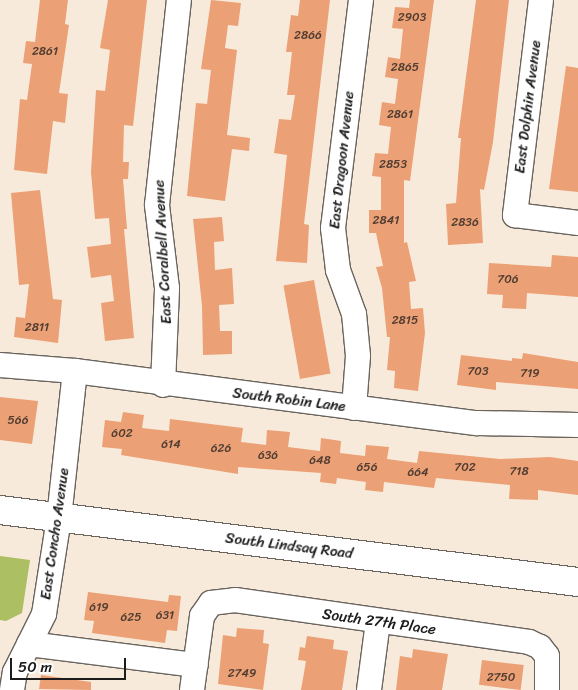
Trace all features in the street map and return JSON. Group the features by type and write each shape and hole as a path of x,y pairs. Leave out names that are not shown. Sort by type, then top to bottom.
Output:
{"main road":[{"name":"South Lindsay Road","path":"0,510 578,582"}],"street":[{"name":"East Coralbell Avenue","path":"163,385 167,288 157,205 179,0"},
{"name":"East Dragoon Avenue","path":"354,408 358,356 354,314 338,270 333,228 361,0"},
{"name":"East Dolphin Avenue","path":"541,0 515,215 578,223"},
{"name":"South Robin Lane","path":"0,365 75,371 163,385 478,423 578,425"},
{"name":"East Concho Avenue","path":"12,690 15,672 44,614 59,518 75,371"},
{"name":"South 27th Place","path":"196,664 202,616 211,603 235,600 378,622 529,642 544,650 549,662 547,690"},
{"path":"369,690 378,622"},
{"path":"29,644 196,664 192,690"}],"green space":[{"path":"0,556 30,560 22,613 6,621 0,620"}],"building":[{"path":"40,0 68,0 65,24 69,25 59,93 68,94 65,123 53,121 47,174 14,170 20,99 27,100 32,64 23,63 26,41 35,42"},
{"path":"108,0 147,0 133,126 124,125 123,162 129,162 128,179 123,179 127,229 124,229 134,338 105,341 101,303 114,301 111,275 91,278 87,247 111,244 109,218 95,219 91,172 96,90 105,91 110,50 100,48"},
{"path":"211,0 241,3 238,26 228,25 225,48 237,50 227,135 250,138 249,151 232,149 225,201 187,196 196,103 207,104 211,70 201,69"},
{"path":"300,0 330,0 304,224 309,225 307,263 276,261 287,155 274,153 279,119 291,120 295,95 287,95 292,52 286,52 291,15 298,16"},
{"path":"410,0 434,0 410,181 404,180 404,243 407,242 416,281 409,282 411,309 423,308 425,333 418,391 394,388 395,371 387,370 390,337 387,337 382,288 376,267 383,266 376,233 369,233 369,210 381,210 381,177 372,176 375,153 388,154 391,127 379,125 382,102 395,104 398,79 385,77 388,57 400,59 403,29 392,28 395,7 409,8"},
{"path":"476,0 509,0 493,142 484,190 480,189 483,243 448,245 446,204 456,203 461,138 458,138"},
{"path":"566,66 578,68 578,192 549,189"},
{"path":"40,190 53,299 62,300 58,343 14,337 16,317 25,318 29,284 19,285 11,193"},
{"path":"222,217 224,241 214,242 215,270 232,268 234,304 219,305 220,331 232,331 232,354 203,355 202,306 193,219"},
{"path":"552,255 578,257 578,297 527,293 526,309 502,308 503,295 487,294 489,263 551,267"},
{"path":"314,280 330,374 300,379 283,285"},
{"path":"523,353 578,362 578,389 496,382 496,390 457,385 461,355 512,361 512,358 522,359"},
{"path":"0,397 38,401 32,444 0,440"},
{"path":"123,412 144,415 142,428 169,431 170,419 243,428 241,442 266,445 267,430 290,432 288,447 320,451 321,438 341,441 340,453 365,456 366,445 389,447 387,459 417,463 419,451 500,459 550,457 578,461 578,495 538,490 538,500 509,499 510,485 436,478 434,488 384,482 383,492 365,490 366,482 337,478 336,484 320,482 321,473 238,467 238,474 121,455 122,449 102,447 105,420 121,422"},
{"path":"88,592 168,602 169,595 181,596 177,631 167,630 165,643 92,633 94,621 84,620"},
{"path":"237,628 264,630 263,643 269,644 263,690 218,684 223,635 236,637"},
{"path":"307,636 334,640 333,649 348,651 342,690 301,690 306,661 298,660 300,647 305,648"},
{"path":"413,649 448,654 442,690 396,690 400,656 412,658"},
{"path":"482,660 524,665 521,690 479,685"},
{"path":"41,675 91,682 91,690 39,689"}]}
